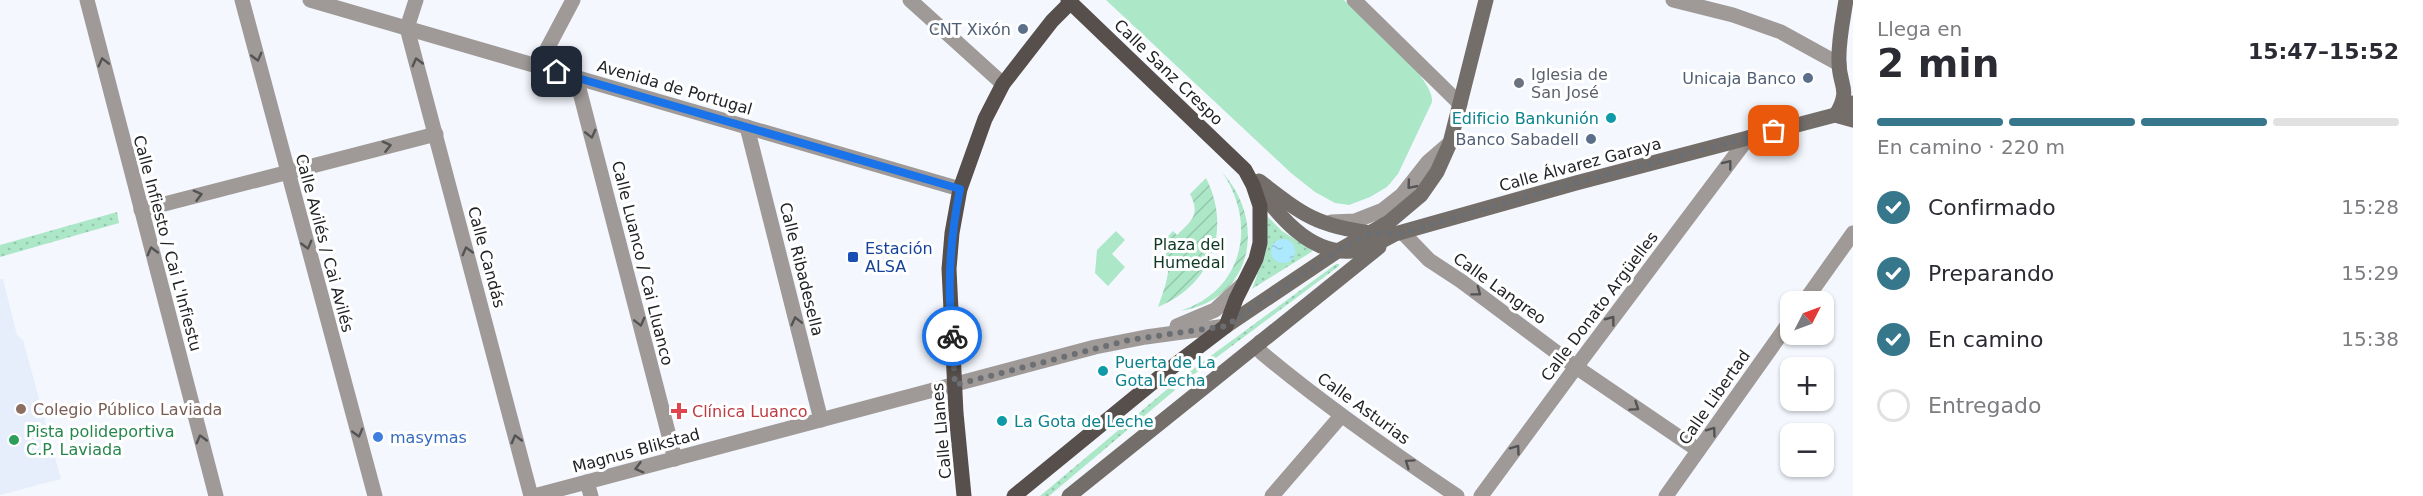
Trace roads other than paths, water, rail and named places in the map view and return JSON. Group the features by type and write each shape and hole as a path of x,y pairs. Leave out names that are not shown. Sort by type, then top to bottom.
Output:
{"main road":[{"path":"1014,496 1167,371 1226,326 1336,252 1402,213 1421,195 1437,172 1450,143 1486,0"},
{"path":"1835,116 1843,101 1845,90 1839,64 1846,0"},
{"name":"Calle Llanes","path":"964,496 949,269 952,233 960,189 985,119 1003,84 1070,1"},
{"name":"Calle Sanz Crespo","path":"1070,1 1245,170 1314,220 1336,228 1370,233 1399,233"},
{"path":"1839,64 1853,78"},
{"name":"Calle Álvarez Garaya","path":"1336,252 1354,251 1399,233 1576,183 1835,116 1853,102"},
{"name":"Calle Álvarez Garaya","path":"1835,116 1853,120"},
{"path":"1226,326 1236,299 1250,273 1260,243 1260,206 1245,170"},
{"name":"Calle Sanz Crespo","path":"1245,170 1278,214 1317,245 1336,252"},
{"path":"1069,496 1399,233"}],"street":[{"name":"Calle Infiesto / Cai L'Infiestu","path":"87,0 216,496"},
{"name":"Calle Avilés / Cai Avilés","path":"242,0 375,496"},
{"name":"Avenida de Portugal","path":"310,0 960,189"},
{"path":"407,28 416,0"},
{"path":"538,66 573,0"},
{"path":"910,0 1003,84"},
{"path":"1354,0 1460,104"},
{"path":"1673,0 1733,15 1781,32 1839,64"},
{"name":"Calle Candás","path":"407,28 533,496"},
{"name":"Calle Luanco / Cai Lluanco","path":"576,77 675,459"},
{"name":"Calle Ribadesella","path":"747,127 821,420"},
{"path":"141,210 436,134"},
{"name":"Calle Donato Argüelles","path":"1481,496 1748,138"},
{"path":"1314,220 1338,223 1355,221 1383,210 1402,195 1428,162 1450,143"},
{"name":"Calle Langreo","path":"1399,233 1429,260 1461,280 1576,367 1698,450"},
{"path":"1812,291 1853,233"},
{"path":"1146,336 1215,310 1239,289 1250,273"},
{"path":"1146,336 1226,326"},
{"name":"Calle Libertad","path":"1666,496 1780,335"},
{"name":"Magnus Blikstad","path":"533,496 589,489 675,459 1084,350 1146,336"},
{"name":"Calle Asturias","path":"1260,342 1258,348 1262,353 1341,416 1457,496"},
{"path":"1272,496 1341,416"}],"water":[{"path":"1283,239 1292,242 1295,251 1292,260 1283,263 1274,260 1271,251 1274,242"}],"place":[{"name":"CNT Xixón","path":"1023,29"},
{"name":"Unicaja Banco","path":"1808,78"},
{"name":"Iglesia de San José","path":"1519,83"},
{"name":"Edificio Bankunión","path":"1611,118"},
{"name":"Banco Sabadell","path":"1591,139"},
{"name":"Estación ALSA","path":"853,257"},
{"name":"Puerta de La Gota Lecha","path":"1103,371"},
{"name":"Colegio Público Laviada","path":"21,409"},
{"name":"Clínica Luanco","path":"679,411"},
{"name":"La Gota de Leche","path":"1002,421"},
{"name":"masymas","path":"378,437"},
{"name":"Pista polideportiva C.P. Laviada","path":"14,440"}],"park label":[{"name":"Plaza del Humedal","path":"1189,253"}]}
